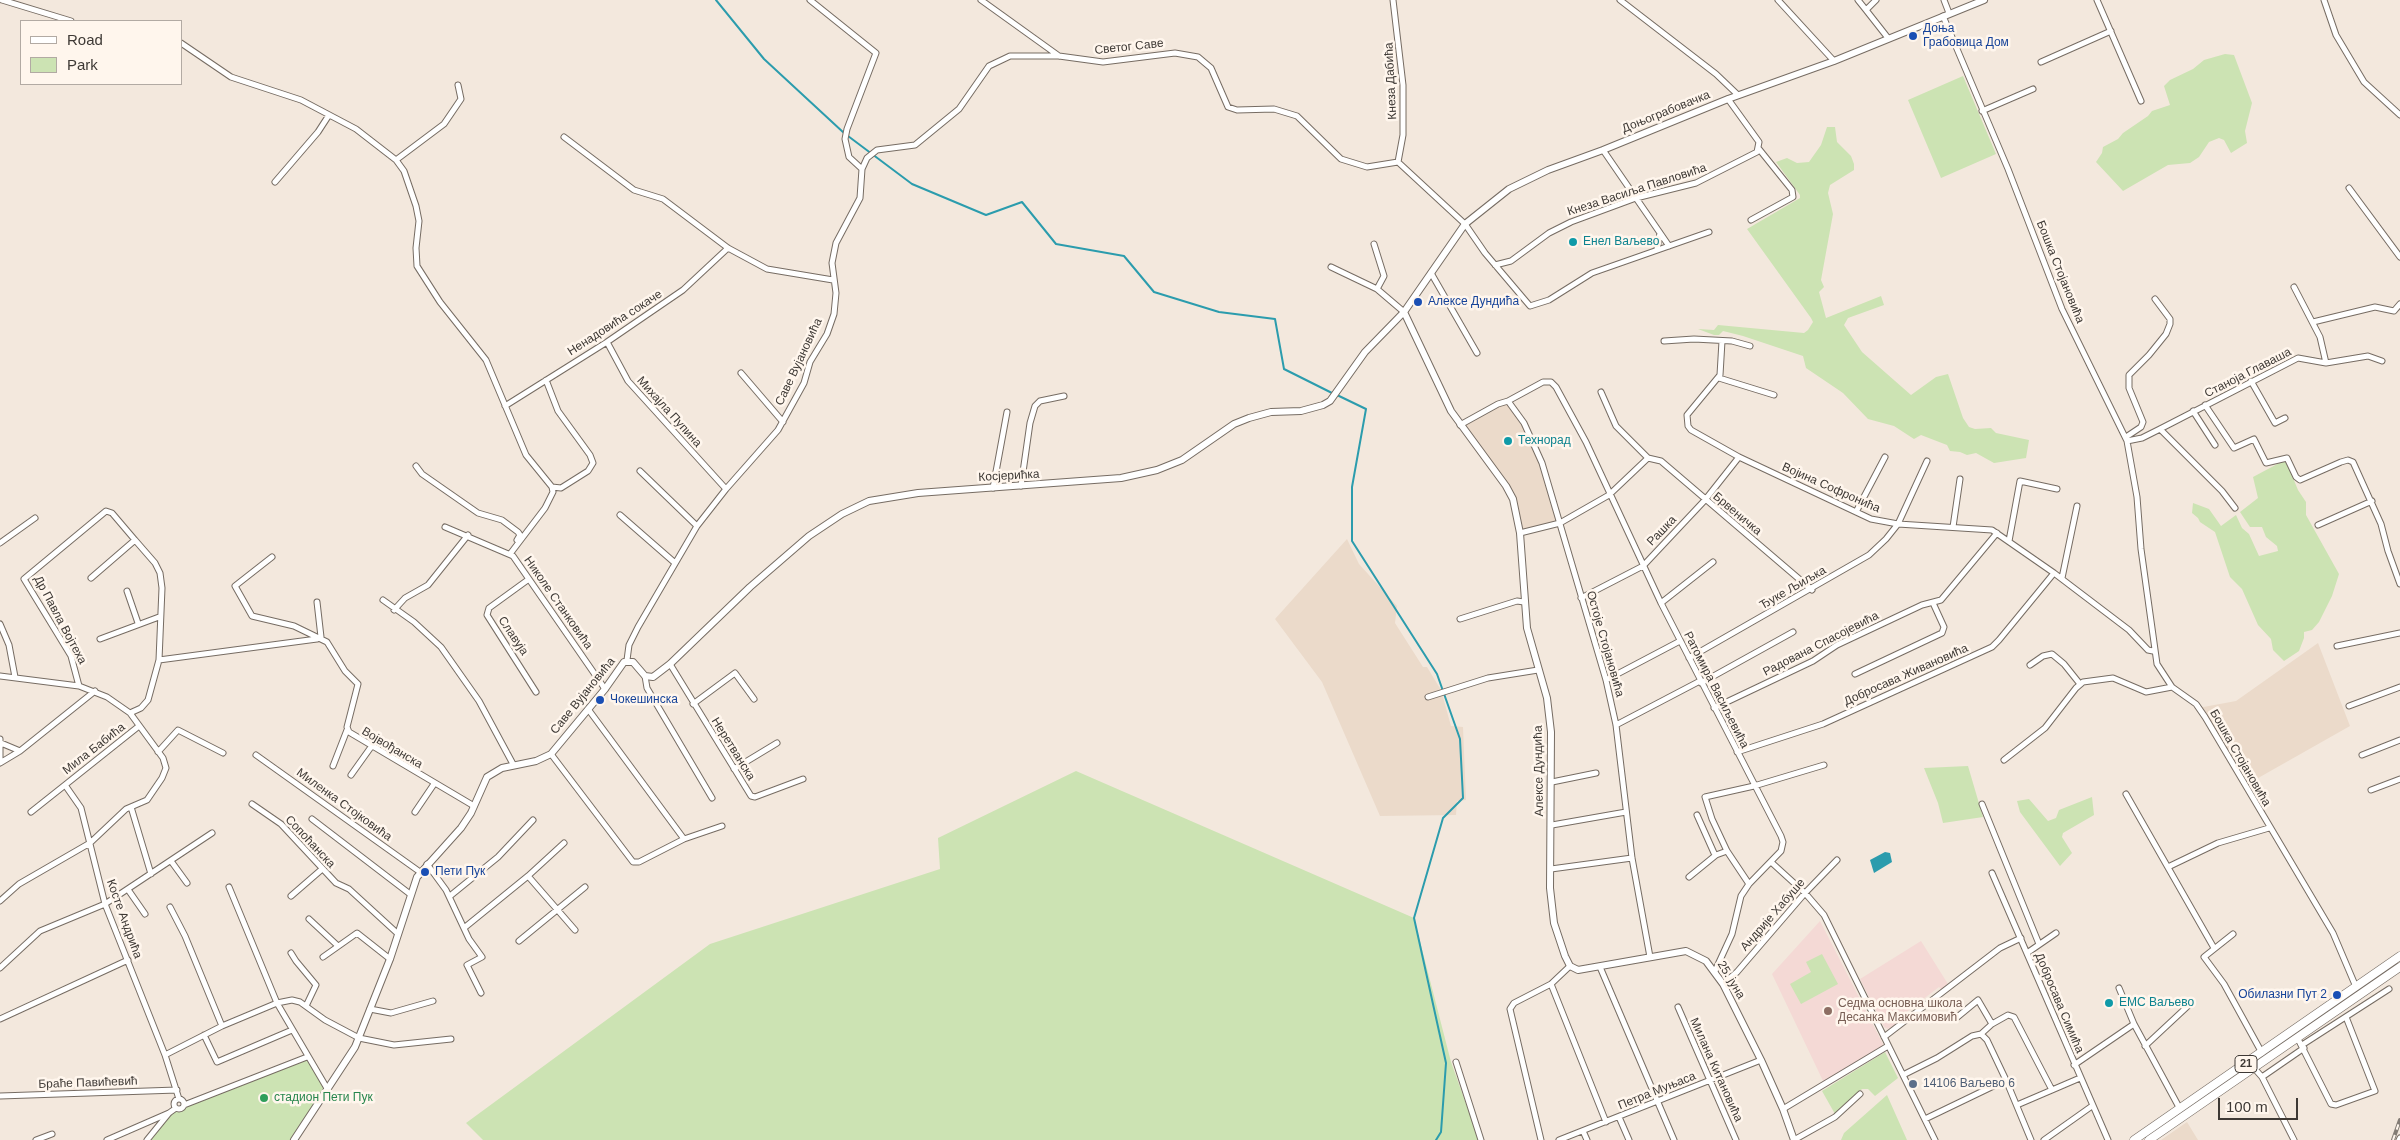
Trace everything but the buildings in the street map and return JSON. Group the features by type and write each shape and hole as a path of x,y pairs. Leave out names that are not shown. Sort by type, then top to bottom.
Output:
{"main road":[{"name":"21","path":"2149,1140 2254,1068 2301,1044 2400,956"},
{"name":"21","path":"2134,1140 2262,1053 2398,969"}],"street":[{"path":"2,0 68,20"},
{"path":"810,0 876,53 847,129 846,139 849,157 862,169"},
{"path":"981,0 1059,56"},
{"name":"Кнеза Дабића","path":"1393,0 1403,85 1403,136 1398,162"},
{"path":"1620,0 1716,74 1738,95"},
{"path":"1778,0 1834,61"},
{"path":"1858,0 1888,38"},
{"path":"1866,10 1876,0"},
{"name":"Бошка Стојановића","path":"1944,0 1946,15 1982,111 2008,169 2062,309 2127,439 2137,497 2153,651 2160,670 2172,687 2198,708 2269,828 2292,861 2334,933 2360,1007"},
{"name":"Доњограбовачка","path":"1404,312 1465,224 1496,198 1523,181 1738,95 1834,61 1984,0"},
{"path":"2097,0 2141,101"},
{"path":"2324,0 2336,35 2364,82 2400,115"},
{"path":"2041,62 2111,31"},
{"path":"182,44 231,77 302,100 356,129 396,160 404,171 419,221 416,248 417,266 440,302 486,360 526,455 552,487 553,492 545,508 512,552"},
{"name":"Светог Саве","path":"877,150 915,144 959,109 990,66 1010,56 1059,56 1103,62 1175,52 1198,57 1211,68 1228,107 1237,110 1274,109 1297,116 1341,159 1367,167 1398,162"},
{"path":"396,160 444,124 461,99 458,85"},
{"path":"1982,111 2034,89"},
{"path":"1728,99 1759,142 1759,149 1792,190 1793,197 1751,220"},
{"path":"275,182 318,132 329,114"},
{"path":"564,137 634,190 663,199 728,248 767,269 833,280"},
{"name":"Кнеза Васиља Павловића","path":"1495,265 1511,260 1561,226 1636,198 1707,179 1759,149"},
{"name":"Саве Вујановића","path":"294,1140 349,1058 359,1038 390,959 410,894 420,872 454,836 474,806 487,777 495,771 513,764 536,761 550,754 605,689 627,660 630,645 638,627 697,526 783,422 804,383 810,362 827,334 833,316 836,292 832,263 836,243 860,198 862,169 867,158 877,150"},
{"path":"1603,150 1669,246"},
{"path":"1398,162 1465,224 1528,305 1533,306 1549,300 1592,274 1708,232"},
{"path":"2349,188 2400,257"},
{"path":"1657,249 1660,233"},
{"path":"1374,244 1384,276 1377,289"},
{"name":"Ненадовића сокаче","path":"505,406 607,342 683,290 728,248"},
{"path":"1331,267 1377,289 1404,312"},
{"path":"1431,273 1477,353"},
{"path":"2294,287 2323,344 2326,363"},
{"path":"2127,439 2141,427 2143,422 2129,388 2129,376 2160,341 2170,324 2170,319 2155,299"},
{"path":"2313,322 2375,307 2394,311 2400,304"},
{"name":"Косјерићка","path":"645,676 653,676 670,664 750,587 809,536 842,514 869,501 918,492 1121,478 1156,470 1182,460 1234,424 1249,418 1271,412 1315,408 1330,401 1365,352 1404,312"},
{"name":"Алексе Дундића","path":"1404,312 1443,396 1460,425 1511,495 1520,533 1527,628 1546,698 1551,732 1552,825 1550,888 1554,923 1570,966"},
{"path":"1664,341 1694,339 1735,341 1750,346"},
{"path":"1722,341 1719,378 1774,395"},
{"name":"Михајла Пупина","path":"607,342 628,381 726,489"},
{"name":"Станоја Главаша","path":"2127,439 2142,438 2298,358 2326,363 2365,355 2382,362"},
{"path":"741,373 783,422"},
{"name":"Војина Софронића","path":"1719,378 1688,413 1686,421 1691,430 1739,457 1876,521 1987,529 1997,533 2062,578 2129,630 2148,650 2153,651"},
{"path":"546,380 558,411 590,455 592,464 588,471 561,488 552,487"},
{"path":"2251,381 2275,423 2286,418"},
{"name":"Ратомира Васиљевића","path":"1508,401 1543,382 1554,384 1586,442 1609,495 1661,603 1783,842 1781,851 1749,884 1741,896 1732,934 1715,971"},
{"name":"Брвеничка","path":"1601,392 1616,426 1648,458 1661,461 1812,590"},
{"path":"1021,486 1030,424 1037,402 1064,396"},
{"path":"1460,425 1498,404 1508,401"},
{"name":"Остоје Стојановића","path":"1508,401 1530,436 1542,463 1606,680 1616,725 1632,858 1650,957"},
{"path":"2205,405 2234,448 2254,439 2266,463 2287,458 2297,479 2305,479 2341,462 2350,461 2354,464 2372,500 2400,584"},
{"path":"993,488 1007,412"},
{"path":"2193,412 2215,446"},
{"path":"2160,429 2222,491 2235,508"},
{"name":"Рашка","path":"1581,598 1643,566 1706,500 1739,457"},
{"path":"1856,512 1885,457"},
{"path":"1520,533 1560,523 1609,495 1648,458"},
{"name":"Ђуке Љиљка","path":"1689,658 1812,590 1869,555 1898,524 1927,461"},
{"path":"416,466 422,474 478,512 502,520 518,532 520,535 513,546 512,552"},
{"path":"640,471 697,526"},
{"path":"1953,527 1960,479"},
{"path":"2009,541 2020,481 2057,489"},
{"path":"2318,525 2372,500"},
{"path":"2062,578 2077,506"},
{"name":"Др Павла Војтеха","path":"79,686 71,656 24,579 106,511 112,514 135,540"},
{"path":"620,515 675,563"},
{"path":"0,543 35,518"},
{"path":"445,527 468,535 497,550 512,552"},
{"name":"Радована Спасојевића","path":"1714,708 1813,661 1837,645 1922,605 1933,603 1947,594 1997,533"},
{"path":"394,610 404,598 428,585 468,535"},
{"path":"91,578 135,540 152,558 160,573 162,588 159,617 159,660 148,700 141,708 130,713"},
{"name":"Николе Станковића","path":"512,552 605,689"},
{"path":"272,556 237,583 236,589 254,617 294,626 321,637"},
{"path":"1661,603 1713,562"},
{"name":"Добросава Живановића","path":"1737,752 1823,724 1992,647 2000,640 2054,572"},
{"name":"Славуја","path":"529,579 490,608 487,614 536,692"},
{"path":"127,591 138,623"},
{"path":"383,600 394,610 414,622 441,647 479,701 513,764"},
{"path":"317,602 321,637"},
{"path":"1460,619 1524,602"},
{"path":"1855,674 1942,633 1944,627 1933,603"},
{"path":"100,639 138,623 159,617"},
{"path":"0,624 9,645 15,677"},
{"path":"1616,725 1793,632"},
{"path":"2337,646 2400,633"},
{"path":"159,660 303,642 321,637"},
{"name":"Војвођанска","path":"321,637 327,642 345,671 358,684 347,730 371,747 474,806"},
{"path":"1606,680 1680,641"},
{"path":"2030,665 2042,656 2052,654 2064,664 2080,684"},
{"path":"627,660 634,662 645,676 646,688 712,798"},
{"name":"Неретванска","path":"670,664 752,797 803,779"},
{"path":"1428,697 1488,678 1538,670"},
{"path":"693,704 735,673 754,699"},
{"path":"0,676 79,686 95,691 130,713 158,752 166,768 162,778 147,800 121,812 90,842 19,884 0,901"},
{"path":"2004,760 2045,728 2080,684 2110,678 2146,692 2172,687"},
{"path":"2349,706 2400,687"},
{"path":"0,739 0,761 20,751 95,691"},
{"path":"588,710 684,839"},
{"name":"Мила Бабића","path":"90,842 81,808 65,785 140,726"},
{"path":"158,752 178,730 223,753"},
{"path":"333,766 347,730"},
{"path":"2362,755 2400,740"},
{"path":"1,743 20,751"},
{"path":"734,769 777,743"},
{"path":"351,775 371,747"},
{"path":"550,754 630,859 639,862 684,839 722,826"},
{"name":"Миленка Стојковића","path":"256,755 420,872"},
{"path":"1749,884 1712,819 1706,797 1754,786 1824,765"},
{"path":"1552,782 1596,773"},
{"path":"2371,790 2400,779"},
{"path":"415,812 434,784"},
{"path":"30,812 65,785"},
{"path":"2126,794 2214,948"},
{"name":"Сопоћанска","path":"252,804 281,824 321,870 336,883 349,889 397,933"},
{"path":"1982,804 2039,944"},
{"path":"131,807 150,874"},
{"path":"1552,825 1626,812"},
{"path":"1697,816 1712,851 1716,855"},
{"path":"312,819 410,894"},
{"path":"450,896 498,857 533,820"},
{"path":"2168,867 2218,843 2269,828"},
{"path":"0,968 40,931 105,904 128,891 212,833"},
{"name":"Косте Андрића","path":"90,842 105,904 165,1055 179,1099"},
{"path":"464,928 528,876 564,843"},
{"path":"1689,877 1716,855 1728,850"},
{"path":"1551,869 1632,858"},
{"name":"Андрије Хабуше","path":"1723,984 1737,972 1805,893 1837,860"},
{"path":"171,861 187,884"},
{"path":"1771,862 1805,893 1824,915 1935,1140"},
{"path":"427,864 450,896 464,928 482,957 467,965 481,992"},
{"path":"291,896 321,870"},
{"name":"Добросава Симића","path":"1992,873 2108,1140"},
{"path":"528,876 559,909 575,930"},
{"path":"229,887 277,1003 328,1090"},
{"path":"519,941 585,887"},
{"path":"128,891 146,914"},
{"path":"170,907 185,936 222,1026"},
{"path":"309,919 338,946"},
{"path":"2027,953 2056,933"},
{"path":"323,958 351,936 359,934 390,959"},
{"path":"2233,934 2204,955 2205,960 2224,984 2262,1053"},
{"path":"1884,1038 2000,948 2020,938"},
{"name":"25. јуна","path":"1570,966 1578,970 1600,968 1650,957 1689,952 1706,961 1723,984 1761,1060 1783,1109 1794,1140 1834,1117 1860,1094"},
{"path":"292,953 296,961 316,985 306,1006"},
{"path":"0,1020 128,960"},
{"path":"1541,1140 1510,1010 1519,1000 1551,984 1570,966"},
{"path":"1600,968 1674,1140"},
{"path":"1551,984 1606,1122"},
{"path":"2119,988 2134,1024 2180,1109"},
{"path":"2262,1077 2301,1044 2389,989"},
{"path":"165,1055 222,1026 277,1003 292,1000 306,1006 324,1020 359,1038 394,1045 451,1039"},
{"path":"1954,1019 1978,1000 1992,1024"},
{"path":"370,1009 391,1013 433,1001"},
{"path":"2146,1046 2189,1005"},
{"name":"Милана Китановића","path":"1678,1007 1736,1140"},
{"path":"1903,1075 1937,1058 1972,1036 1981,1034 2004,1016 2014,1017 2052,1090"},
{"path":"2301,1044 2331,1104 2336,1105 2376,1091 2346,1016"},
{"path":"2074,1065 2134,1024"},
{"path":"204,1034 217,1062 292,1030"},
{"path":"1981,1034 1987,1040 2006,1080 2031,1140"},
{"path":"1783,1109 1888,1046"},
{"path":"106,1140 146,1124 176,1108 182,1109 184,1105 307,1057"},
{"name":"Петра Муњаса","path":"1559,1140 1761,1060"},
{"path":"1456,1062 1480,1140"},
{"path":"2254,1068 2262,1077 2294,1140"},
{"path":"2016,1106 2080,1078"},
{"path":"1925,1119 2006,1080"},
{"name":"Браће Павићевић","path":"0,1096 177,1090"},
{"path":"176,1108 174,1103 179,1099 183,1101 184,1105"},
{"path":"2044,1140 2092,1106"},
{"path":"148,1140 169,1113"},
{"path":"1619,1117 1629,1140"},
{"path":"146,1124 152,1134"},
{"path":"1583,1131 1587,1140"},
{"path":"36,1140 52,1134"}],"shaded area":[{"path":"1508,401 1530,436 1560,523 1520,533 1514,504 1460,425"},
{"path":"1347,539 1359,564 1397,606 1395,623 1423,667 1427,667 1441,690 1451,726 1463,727 1466,800 1457,801 1456,815 1380,816 1322,682 1275,619"},
{"path":"2318,643 2350,726 2244,786 2198,708 2236,701"},
{"name":"Седма основна школа Десанка Максимовић","path":"1820,921 1885,1048 1825,1085 1772,974"},
{"path":"1921,941 1948,984 1942,990 1939,987 1896,1020 1898,1023 1888,1029 1884,1027 1860,979"},
{"path":"2187,1122 2198,1140 2161,1140"}],"green space":[{"path":"2225,54 2234,55 2252,103 2245,131 2247,143 2231,153 2224,140 2219,138 2209,142 2199,157 2190,163 2168,165 2123,191 2096,162 2102,153 2103,147 2118,139 2152,111 2170,105 2164,86 2170,80 2193,69 2204,60"},
{"path":"1963,76 1996,154 1941,178 1908,100"},
{"path":"1827,127 1835,127 1837,142 1851,156 1854,170 1830,185 1828,193 1833,214 1821,280 1824,287 1819,292 1826,318 1881,296 1884,305 1848,318 1844,325 1862,352 1911,395 1936,377 1948,374 1963,418 1969,427 1975,429 1991,428 1996,433 2029,440 2026,458 1994,463 1976,453 1967,455 1950,451 1947,445 1921,435 1914,439 1894,426 1868,419 1843,393 1806,368 1803,356 1743,336 1723,331 1719,335 1714,335 1698,329 1714,330 1718,325 1804,333 1808,330 1813,322 1811,318 1747,229 1800,198 1800,195 1776,162 1787,158 1797,163 1809,162 1821,145"},
{"path":"2286,461 2298,490 2306,502 2306,515 2339,574 2332,596 2319,622 2312,630 2304,632 2304,638 2299,651 2284,661 2273,650 2271,639 2258,625 2242,589 2230,577 2215,532 2200,522 2192,513 2193,503 2209,509 2221,526 2236,515 2242,528 2249,534 2259,556 2278,551 2277,546 2266,537 2262,527 2250,527 2240,512 2258,498 2253,477"},
{"path":"1968,766 1983,817 1943,823 1938,803 1924,768"},
{"path":"1076,771 1414,918 1451,1062 1479,1140 483,1140 466,1123 710,944 940,869 938,838"},
{"path":"2092,797 2094,815 2063,833 2062,837 2072,853 2060,866 2020,812 2017,801 2029,799 2048,821 2056,818 2059,810"},
{"path":"1822,954 1838,984 1801,1004 1790,984 1811,972 1806,962"},
{"path":"1885,1052 1898,1078 1875,1096 1868,1089 1862,1089 1835,1114 1822,1091"},
{"name":"стадион Пети Пук","path":"307,1057 328,1090 294,1140 149,1140 176,1108 181,1109 184,1105"},
{"path":"1887,1095 1907,1140 1841,1140 1844,1133"}],"water":[{"path":"1885,852 1890,853 1892,862 1874,873 1870,860"}],"waterway":[{"path":"716,0 764,59 844,133"},
{"path":"848,136 912,184 986,215 1022,202 1056,244 1124,256 1154,292 1219,312 1275,319 1284,369 1332,393"},
{"path":"1337,395 1366,409 1352,487 1352,541 1437,674 1460,739 1463,798 1443,818 1414,918 1446,1063 1441,1132 1436,1140"}],"railway":[{"path":"2393,1140 2400,1120"}],"place":[{"name":"Доња Грабовица Дом","path":"1913,36"},
{"name":"Енел Ваљево","path":"1573,242"},
{"name":"Алексе Дундића","path":"1418,302"},
{"name":"Технорад","path":"1508,441"},
{"name":"Чокешинска","path":"600,700"},
{"name":"Пети Пук","path":"425,872"},
{"name":"Обилазни Пут 2","path":"2337,995"},
{"name":"ЕМС Ваљево","path":"2109,1003"},
{"name":"Седма основна школа Десанка Максимовић","path":"1828,1011"},
{"name":"14106 Ваљево 6","path":"1913,1084"},
{"name":"стадион Пети Пук","path":"264,1098"}]}
